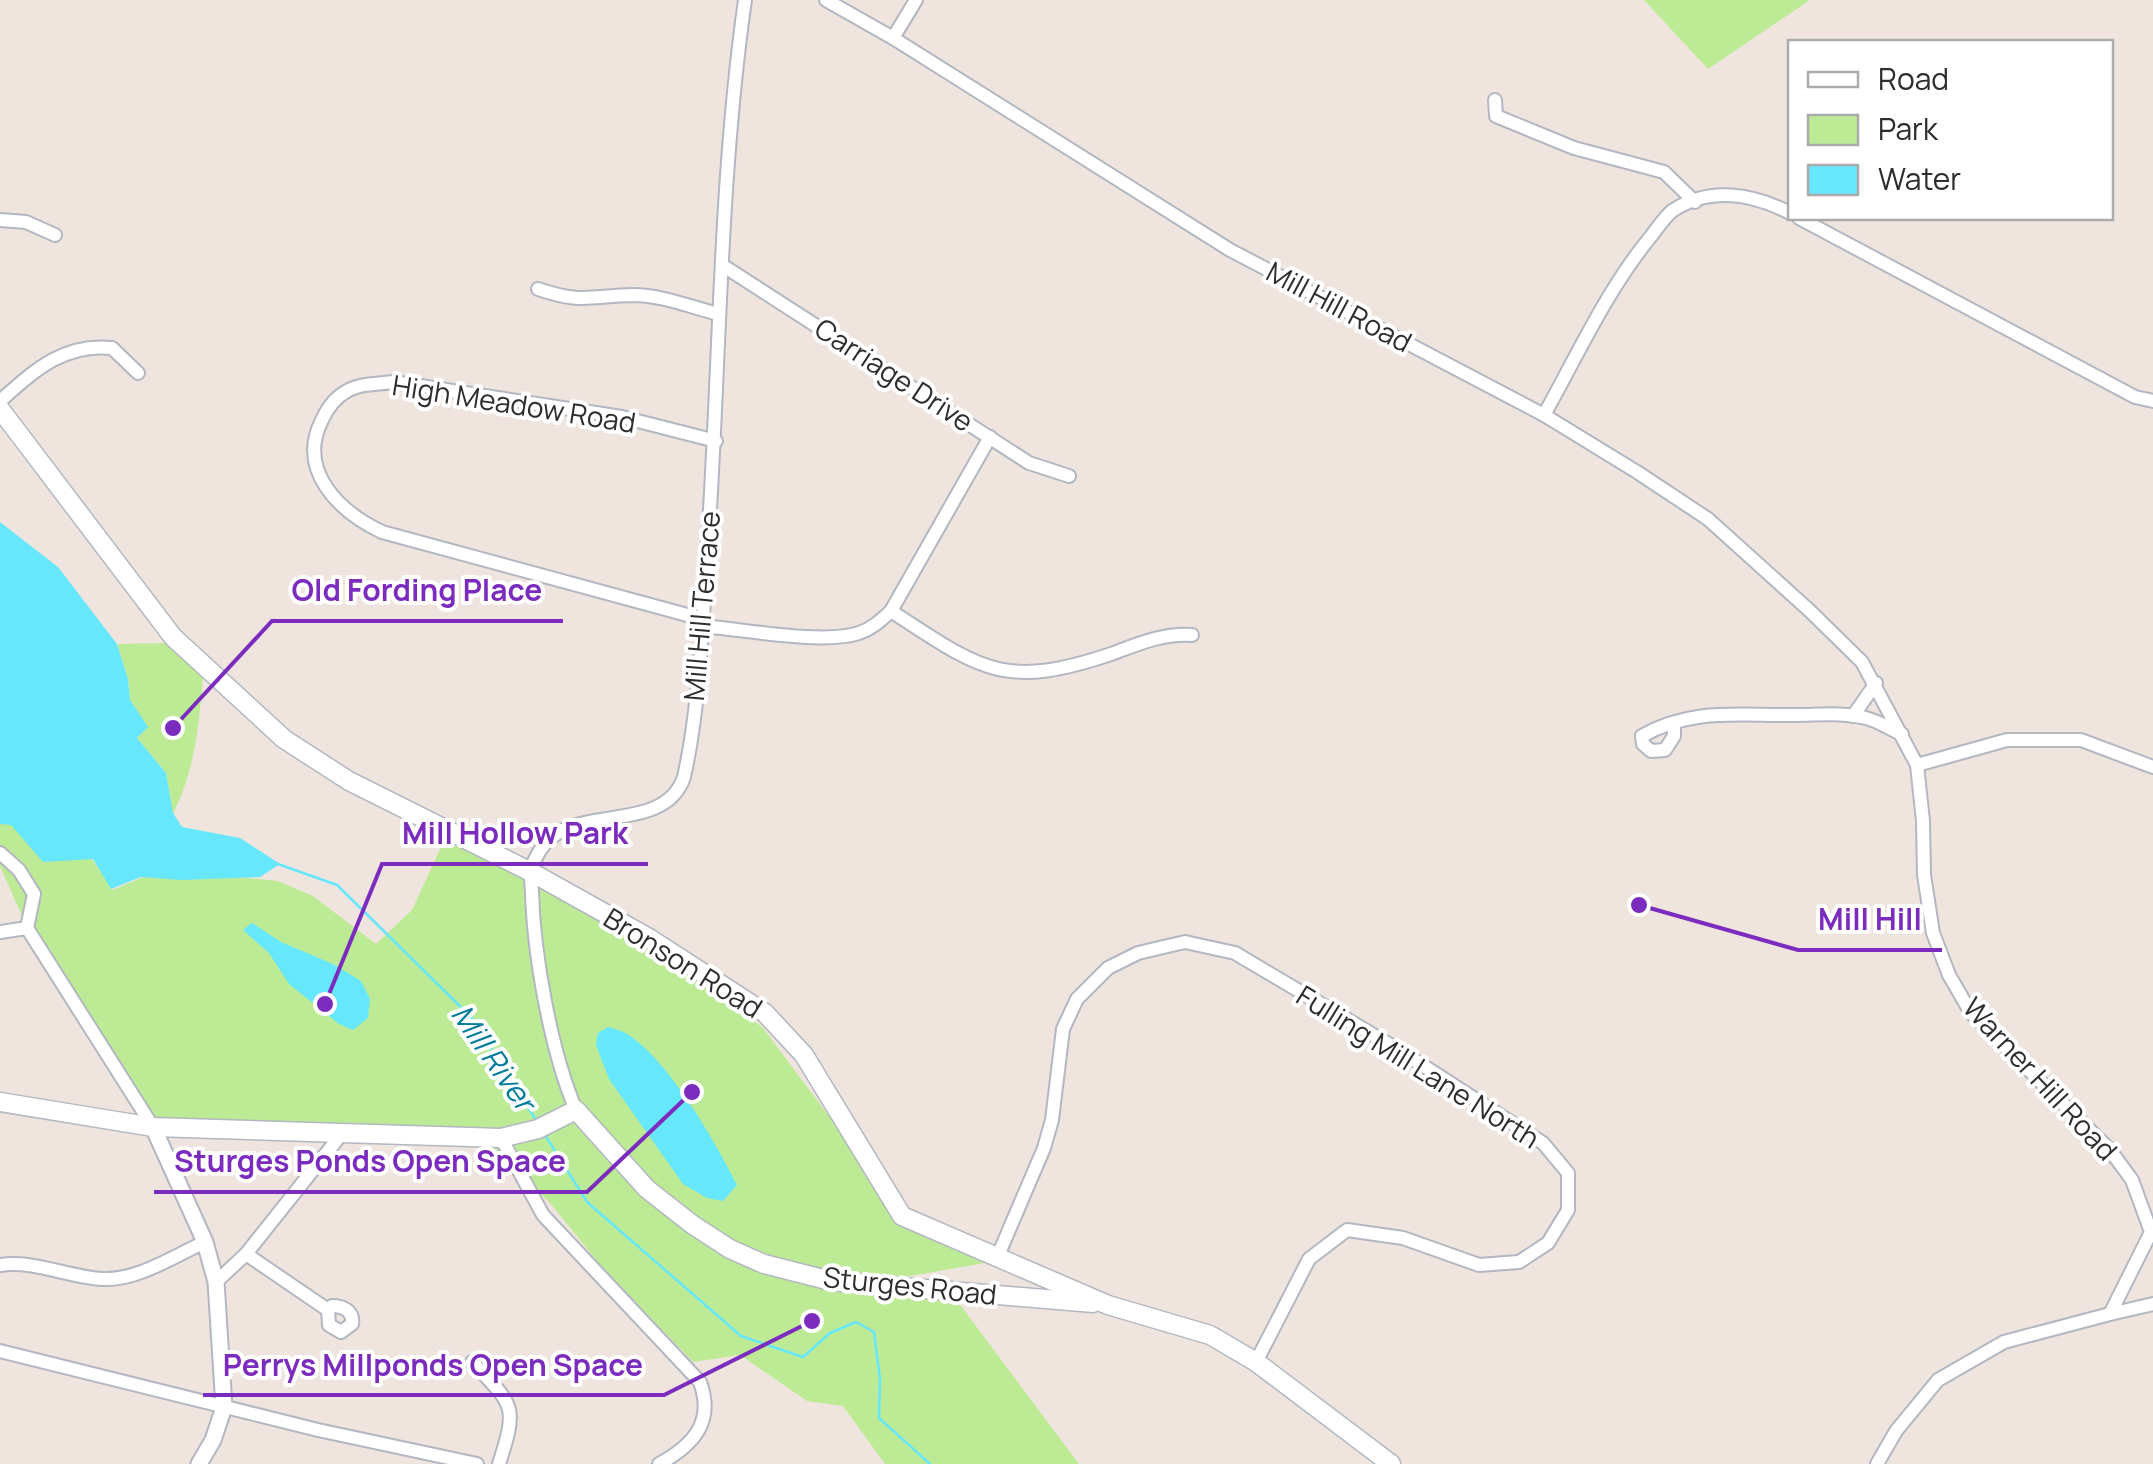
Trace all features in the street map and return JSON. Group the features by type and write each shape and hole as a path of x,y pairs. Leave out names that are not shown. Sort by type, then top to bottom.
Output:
{"main road":[{"name":"Bronson Road","path":"0,409 173,637 267,725 349,781 531,872 649,938 765,1013 804,1055 902,1216 1108,1305 1210,1335 1256,1362 1391,1464"},
{"path":"0,1102 153,1127 506,1138 568,1114"},
{"name":"Sturges Road","path":"568,1114 647,1189 693,1226 764,1264 831,1281 1108,1305"}],"street":[{"name":"Mill Hill Terrace","path":"531,872 542,848 558,832 648,808 671,798 679,789 691,737 702,622 716,441 718,314 745,0"},
{"name":"Mill Hill Road","path":"826,0 1231,250 1544,414"},
{"path":"892,38 916,0"},
{"path":"1495,100 1496,116 1574,148 1664,172 1695,202"},
{"path":"1544,414 1631,260 1672,212 1721,194 1756,197 1788,212"},
{"path":"0,220 26,222 55,235"},
{"path":"1803,220 2134,397 2153,401"},
{"name":"Carriage Drive","path":"722,265 1029,463 1069,476"},
{"path":"538,289 571,300 654,297 718,314"},
{"path":"0,401 44,364 74,350 112,348 138,373"},
{"name":"High Meadow Road","path":"702,622 382,532 354,516 328,492 317,471 314,453 322,420 342,394 368,384 394,382 622,417 716,441"},
{"name":"Warner Hill Road","path":"1544,414 1708,519 1855,655 1876,683 1916,765 1932,933 1948,975 1971,1013 2110,1150 2132,1180 2152,1233 2110,1314"},
{"path":"702,622 842,637 865,631 891,611 990,437"},
{"path":"891,611 970,660 1028,674 1066,669 1171,633 1192,635"},
{"path":"1853,716 1876,683"},
{"path":"1674,723 1714,712 1853,716 1868,718 1902,734"},
{"path":"1916,765 2007,740 2081,740 2153,768"},
{"path":"0,853 20,870 34,894 26,928 153,1127 206,1242 216,1282 224,1407 213,1440 199,1464"},
{"path":"531,872 533,920 568,1114"},
{"path":"0,932 26,928"},
{"name":"Fulling Mill Lane North","path":"997,1258 1044,1148 1052,1120 1062,1029 1077,1000 1108,968 1138,953 1185,942 1235,953 1402,1052 1544,1143 1568,1173 1568,1210 1548,1243 1520,1262 1479,1265 1403,1238 1347,1230 1309,1259 1256,1362"},
{"path":"216,1282 246,1254 344,1131"},
{"path":"506,1138 544,1215 700,1382 703,1408 696,1437 684,1451 659,1464"},
{"path":"0,1265 18,1264 112,1279 206,1242"},
{"path":"246,1254 328,1310"},
{"path":"1877,1464 1896,1431 1938,1380 2004,1342 2153,1304"},
{"path":"0,1351 477,1464"},
{"path":"472,1362 502,1393 511,1410 510,1430 499,1464"}],"green space":[{"path":"1644,0 1810,0 1708,69"},
{"path":"169,643 203,677 191,764 173,814 166,773 137,738 147,727 130,700 117,644"},
{"path":"0,823 92,859 113,890 143,877 278,881 313,896 376,944 412,910 447,834 618,926 696,975 763,1028 903,1215 991,1262 898,1278 946,1286 1079,1464 885,1464 843,1406 807,1401 740,1355 693,1362 602,1267 550,1203 500,1153 462,1128 239,1125 156,1118 33,941 0,866"}],"water":[{"path":"0,522 58,567 117,644 130,700 148,727 137,738 166,773 173,813 182,827 240,838 280,864 260,877 141,877 111,889 93,859 43,862 11,825 0,824"},
{"path":"252,923 281,942 333,964 361,981 370,999 368,1018 353,1030 339,1024 289,984 269,953 243,930"},
{"path":"608,1027 628,1034 645,1048 690,1104 737,1185 723,1201 707,1198 683,1184 609,1079 596,1045 598,1033"}],"waterway":[{"name":"Mill River","path":"278,864 337,885 471,1017 536,1120"},
{"name":"Mill River","path":"545,1135 587,1202 741,1336 803,1357 830,1333 856,1322 874,1332 880,1379 879,1418 930,1464"}],"place":[{"name":"Old Fording Place","path":"173,728"},
{"name":"Mill Hill","path":"1639,905"},
{"name":"Mill Hollow Park","path":"325,1004"},
{"name":"Sturges Ponds Open Space","path":"692,1092"},
{"name":"Perrys Millponds Open Space","path":"812,1321"}]}
